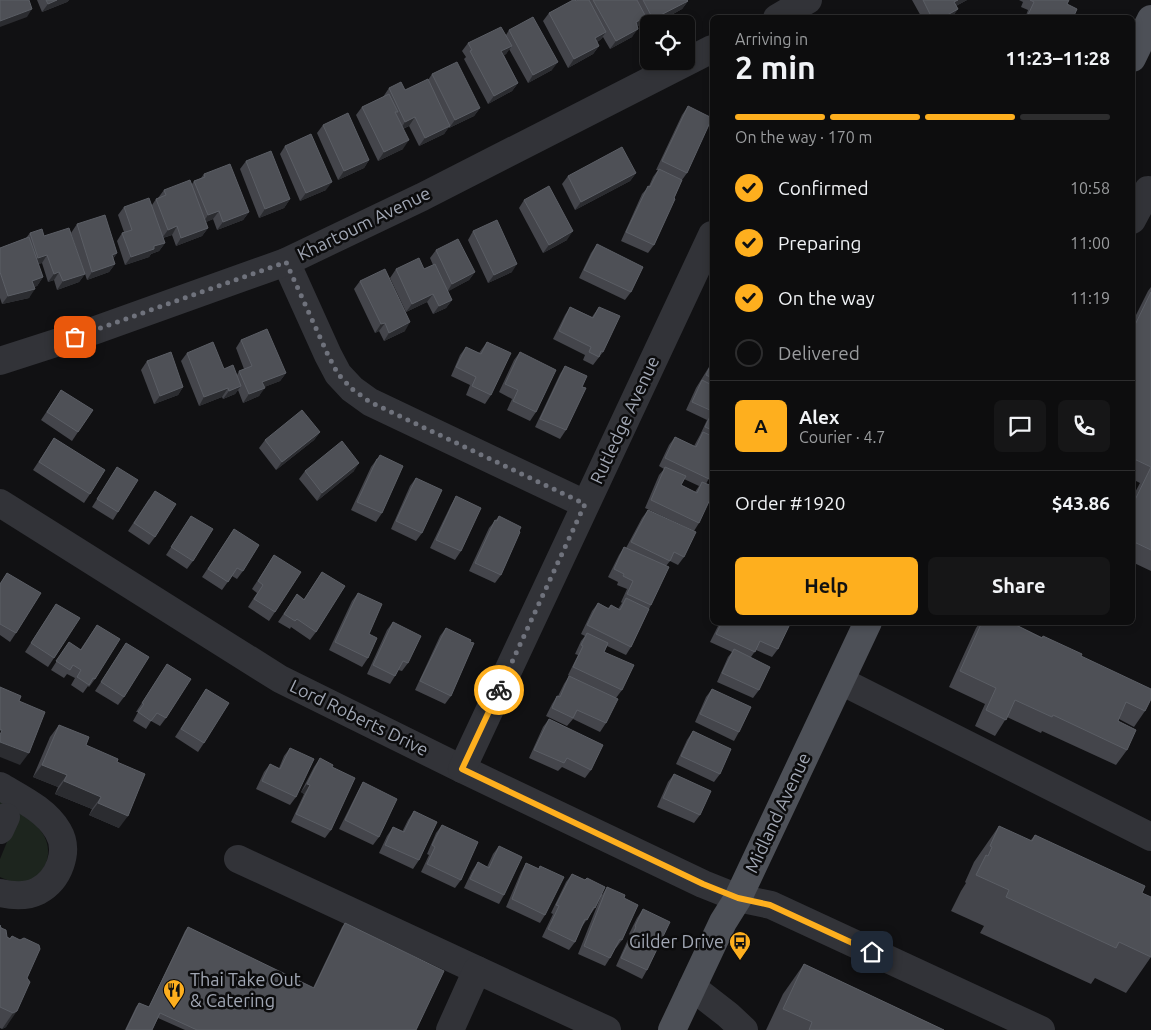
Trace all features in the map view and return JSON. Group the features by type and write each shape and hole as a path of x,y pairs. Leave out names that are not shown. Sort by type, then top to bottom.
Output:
{"main road":[{"path":"1135,52 1151,19"},
{"name":"Midland Avenue","path":"672,1030 723,922 738,898 867,625"}],"street":[{"path":"782,15 808,0"},
{"name":"Khartoum Avenue","path":"0,361 93,331 286,262 422,197 710,50"},
{"path":"1135,212 1144,188"},
{"name":"Rutledge Avenue","path":"462,769 710,239"},
{"path":"286,262 328,355 338,374 352,389 370,402 585,504"},
{"name":"Lord Roberts Drive","path":"0,503 280,679 462,769 703,884 738,898"},
{"path":"841,681 1151,837"},
{"path":"0,786 32,806 48,819 60,834 64,852 63,859 56,872 48,883 40,889 19,896 0,893"},
{"path":"238,859 477,970 596,1028"},
{"path":"738,898 770,905 1003,1022 1041,1030"},
{"path":"450,1030 477,970"},
{"path":"692,987 744,1030"}],"shaded area":[{"path":"0,801 34,824 46,840 48,854 45,866 30,881 19,883 0,877 0,859 16,820 0,814"}],"building":[{"path":"0,0 29,0 32,9 0,21"},
{"path":"46,0 57,0 48,4"},
{"path":"573,0 589,0 606,32 595,38 599,46 574,59 549,13"},
{"path":"593,0 637,0 645,15 640,15 640,20 636,22 638,29 616,41"},
{"path":"643,0 688,1 661,15 651,15"},
{"path":"923,0 958,0 954,2 958,9 947,15 930,15"},
{"path":"1030,0 1069,0 1067,4 1077,9 1074,15 1028,15 1034,2"},
{"path":"533,17 558,62 533,75 509,30"},
{"path":"501,27 512,46 501,51 518,83 494,96 470,51 472,50 468,43"},
{"path":"457,62 480,108 455,120 432,74"},
{"path":"428,79 450,126 425,138 415,117 405,122 389,88 401,82 405,90"},
{"path":"389,94 398,112 395,112 409,140 384,152 362,107"},
{"path":"688,106 710,117 710,122 687,173 662,161"},
{"path":"348,113 369,160 344,171 323,125"},
{"path":"311,134 332,182 306,193 285,146"},
{"path":"622,147 636,173 581,202 568,176"},
{"path":"271,151 290,199 265,209 246,161"},
{"path":"230,164 249,212 223,222 219,211 208,215 194,181 205,177 204,174"},
{"path":"659,169 682,180 654,245 626,232 648,186 650,187"},
{"path":"190,180 208,228 181,238 177,226 168,230 156,199 166,195 164,190"},
{"path":"549,186 573,231 549,245 524,200"},
{"path":"149,198 165,243 131,257 122,233 132,230 124,207"},
{"path":"105,215 117,253 112,255 115,264 92,272 77,224"},
{"path":"497,220 517,264 494,275 473,231"},
{"path":"69,228 85,274 63,281 59,272 54,274 47,255 38,258 30,233 42,229 44,236"},
{"path":"29,237 43,277 32,281 35,289 8,296 0,272 0,248"},
{"path":"458,239 475,272 452,284 436,250"},
{"path":"597,244 643,267 631,292 584,270"},
{"path":"419,258 424,269 435,264 452,300 439,306 433,294 412,304 396,269"},
{"path":"385,269 410,322 389,333 385,323 381,324 360,281"},
{"path":"1151,292 1151,467 1135,459 1135,325"},
{"path":"570,307 593,318 599,307 620,316 599,357 589,352 591,347 559,331"},
{"path":"267,329 286,373 262,382 265,388 249,394 239,371 252,366 241,340"},
{"path":"213,342 224,369 233,365 241,386 229,391 228,388 204,397 187,353"},
{"path":"487,342 511,353 491,395 472,386 476,377 456,367 466,347 481,354"},
{"path":"171,352 183,387 160,396 147,361"},
{"path":"520,352 556,370 536,412 513,401 518,390 505,384"},
{"path":"565,366 587,376 582,387 586,388 566,430 540,419"},
{"path":"710,366 710,377 706,375"},
{"path":"702,380 710,384 710,410 692,402"},
{"path":"61,390 93,410 78,432 47,412"},
{"path":"302,410 320,432 282,462 265,440"},
{"path":"710,416 710,429 705,427"},
{"path":"703,432 710,435 709,479 665,458 675,437 696,447"},
{"path":"54,438 105,470 90,494 39,462"},
{"path":"342,441 359,463 322,493 305,471"},
{"path":"380,455 403,466 382,513 357,502"},
{"path":"117,467 138,480 118,512 97,499"},
{"path":"665,467 686,476 681,485 697,493 702,482 710,485 710,499 699,523 651,500"},
{"path":"1151,467 1151,550 1135,542 1135,500"},
{"path":"416,478 442,490 422,533 396,521"},
{"path":"155,491 176,504 155,537 134,523"},
{"path":"456,496 481,508 461,551 436,540"},
{"path":"648,510 696,532 684,557 674,552 670,561 631,542"},
{"path":"191,516 213,529 193,561 171,547"},
{"path":"499,516 521,527 501,575 475,563 495,520 497,521"},
{"path":"234,529 259,545 243,571 237,568 228,582 208,569"},
{"path":"624,547 669,567 651,605 627,594 633,581 614,569"},
{"path":"274,555 301,572 275,612 254,599 263,585 258,581"},
{"path":"322,572 345,586 316,632 297,619 295,621 284,614 297,594 304,600"},
{"path":"7,573 41,593 16,633 0,624 0,584"},
{"path":"358,593 382,604 369,634 377,638 368,658 335,642"},
{"path":"626,598 649,609 631,647 587,625 598,603 609,609 611,605 620,610"},
{"path":"56,604 80,618 54,658 31,643"},
{"path":"393,622 421,636 408,663 403,661 395,676 373,665"},
{"path":"97,625 120,639 95,679 93,678 89,685 77,677 81,670 73,665 70,670 56,661 69,642 81,650"},
{"path":"720,625 790,625 778,649 760,641 755,652 716,634"},
{"path":"981,625 1016,625 1082,654 1081,656 1151,689 1151,699 1145,711 1126,702 1118,721 1136,730 1127,750 1053,715 1052,717 1015,700 1006,720 986,710 996,688 960,671"},
{"path":"446,628 474,643 451,696 420,681"},
{"path":"587,633 608,643 604,652 634,665 622,690 573,667"},
{"path":"126,643 149,657 124,697 101,682"},
{"path":"734,649 770,667 759,690 722,673"},
{"path":"167,664 191,679 166,718 157,713 151,721 138,712"},
{"path":"569,676 618,699 606,723 577,710 573,718 552,708 557,696 560,697"},
{"path":"0,687 21,696 19,701 45,712 29,753 0,742 2,730 0,730"},
{"path":"206,689 229,703 204,743 181,729"},
{"path":"712,689 751,707 739,732 700,714"},
{"path":"549,719 603,745 591,770 567,758 564,763 534,750"},
{"path":"59,725 89,737 86,745 118,759 117,762 145,774 128,816 98,803 101,797 64,781 67,775 42,765"},
{"path":"693,731 731,749 720,774 681,756"},
{"path":"290,748 314,759 296,797 262,781 270,764 280,769"},
{"path":"320,758 333,765 332,767 355,778 331,830 296,814 310,785 307,784"},
{"path":"674,774 711,791 700,815 663,798"},
{"path":"363,782 397,799 379,837 345,820"},
{"path":"414,811 437,822 419,860 385,845 393,827 404,832"},
{"path":"442,825 478,842 461,880 427,864 435,847 432,845"},
{"path":"999,826 1032,841 1035,835 1145,886 1142,893 1151,897 1151,957 1119,942 1116,948 1006,897 1009,890 976,875 986,855 988,856 992,847 990,846"},
{"path":"499,846 522,857 504,895 470,879 478,862 489,868"},
{"path":"526,863 539,869 540,866 564,877 545,915 512,899"},
{"path":"572,874 585,880 587,878 605,887 595,908 587,920 585,919 575,942 548,929 559,906 556,905"},
{"path":"607,887 625,895 624,898 638,905 622,940 620,939 610,958 584,946"},
{"path":"643,909 670,922 647,970 621,958"},
{"path":"345,923 444,971 416,1030 197,1030 160,1013 152,1030 126,1030 139,1003 149,1007 188,927 314,988"},
{"path":"0,925 1,928 6,930 7,937 10,939 12,936 20,940 24,938 39,945 40,949 27,978 30,982 17,1011 13,1013 0,1007"},
{"path":"804,964 944,1030 809,1030 812,1022 783,1009"}],"way so far":[{"path":"75,337 286,262 328,355 338,374 352,389 370,402 585,504 499,690"}],"place":[{"name":"Gilder Drive","path":"740,961"},
{"name":"Thai Take Out & Catering","path":"174,1009"}],"route":[{"path":"499,690 462,769 703,884 738,898 770,905 872,952"}]}
